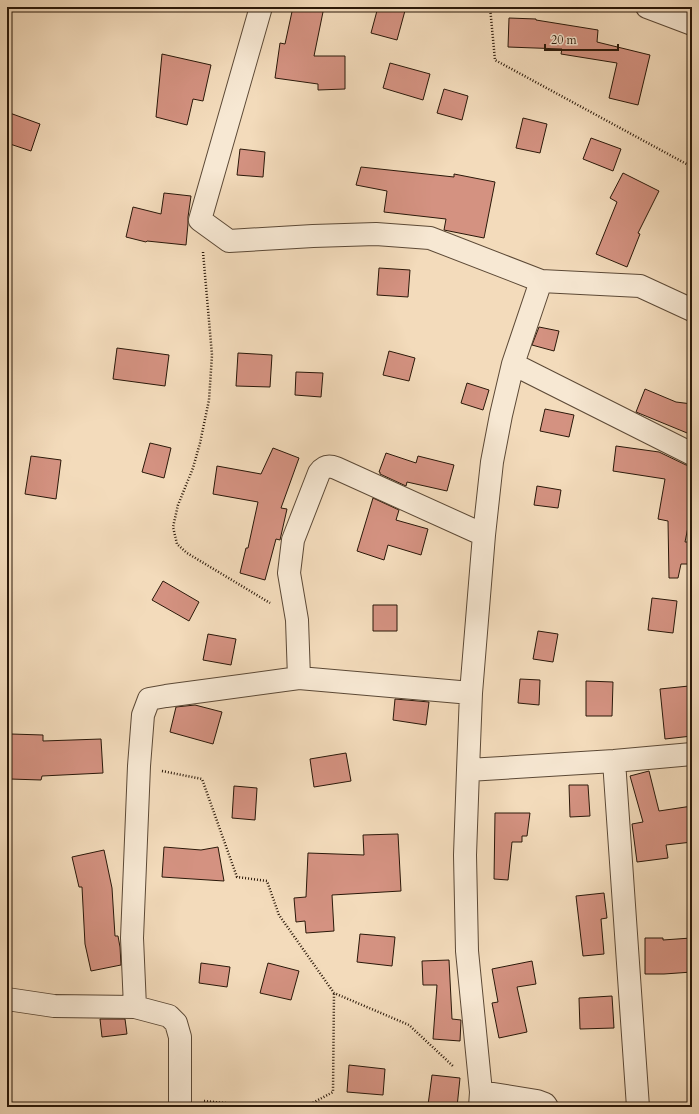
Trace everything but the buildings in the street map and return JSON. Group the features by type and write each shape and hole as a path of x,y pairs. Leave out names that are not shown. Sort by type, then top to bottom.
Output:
{"street":[{"path":"261,7 200,220 229,241 376,234 430,238 541,281 640,286 692,310"},
{"path":"647,7 692,24"},
{"path":"541,281 513,364 492,462 484,535 472,693 465,855 467,951 480,1099 537,1101 545,1104 547,1107"},
{"path":"513,364 692,454"},
{"path":"299,678 297,620 289,572 293,540 319,473 323,468 329,466 336,468 484,535"},
{"path":"135,1007 132,938 139,766 143,715 149,699 174,694 299,678 472,693"},
{"path":"468,770 614,761 692,754"},
{"path":"614,761 638,1107"},
{"path":"7,999 54,1006 135,1007 169,1016 176,1023 180,1037 180,1103"}],"path":[{"path":"490,7 495,60 692,167"},
{"path":"200,220 212,355 209,400 193,468 178,505 173,527 177,544 187,553 297,620"},
{"path":"139,766 202,779 237,877 267,881 278,915 334,993 409,1025 480,1099"},
{"path":"305,1107 333,1092 334,993"},
{"path":"180,1103 267,1107"}]}
